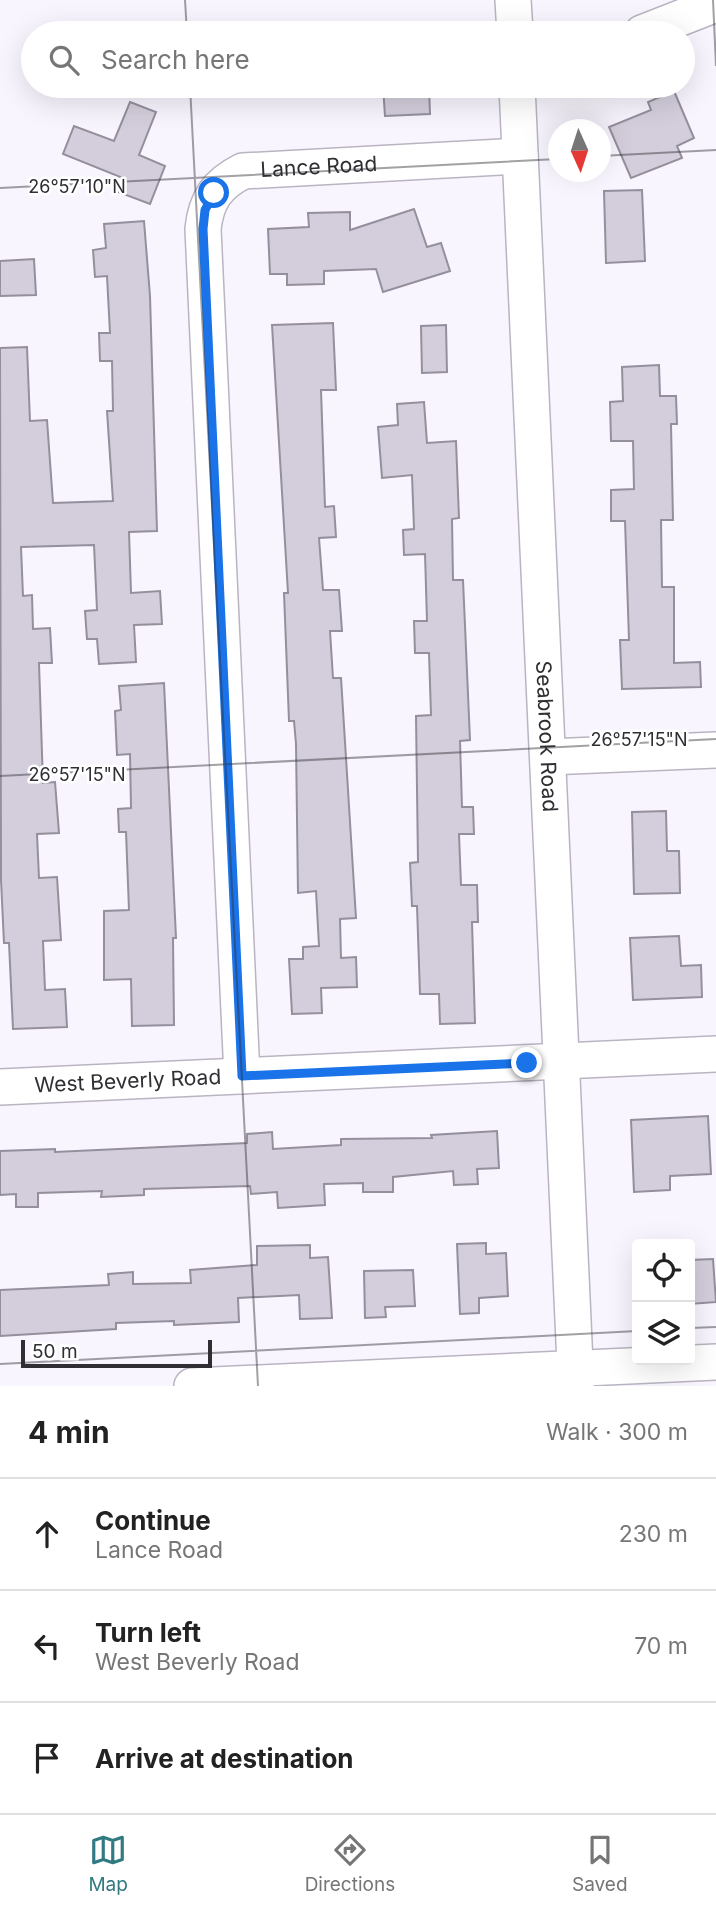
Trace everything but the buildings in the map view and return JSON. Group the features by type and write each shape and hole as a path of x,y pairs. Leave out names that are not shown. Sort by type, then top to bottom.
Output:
{"street":[{"path":"513,0 514,21"},
{"path":"673,21 716,4"},
{"name":"Seabrook Road","path":"518,98 575,1377"},
{"name":"Lance Road","path":"242,1076 204,243 205,210 214,193 227,180 243,171 520,156"},
{"path":"548,757 716,750"},
{"name":"West Beverly Road","path":"0,1087 716,1054"},
{"path":"192,1386 575,1377 716,1362"}],"route":[{"path":"214,193 205,210 203,229 242,1076 527,1063"}]}
